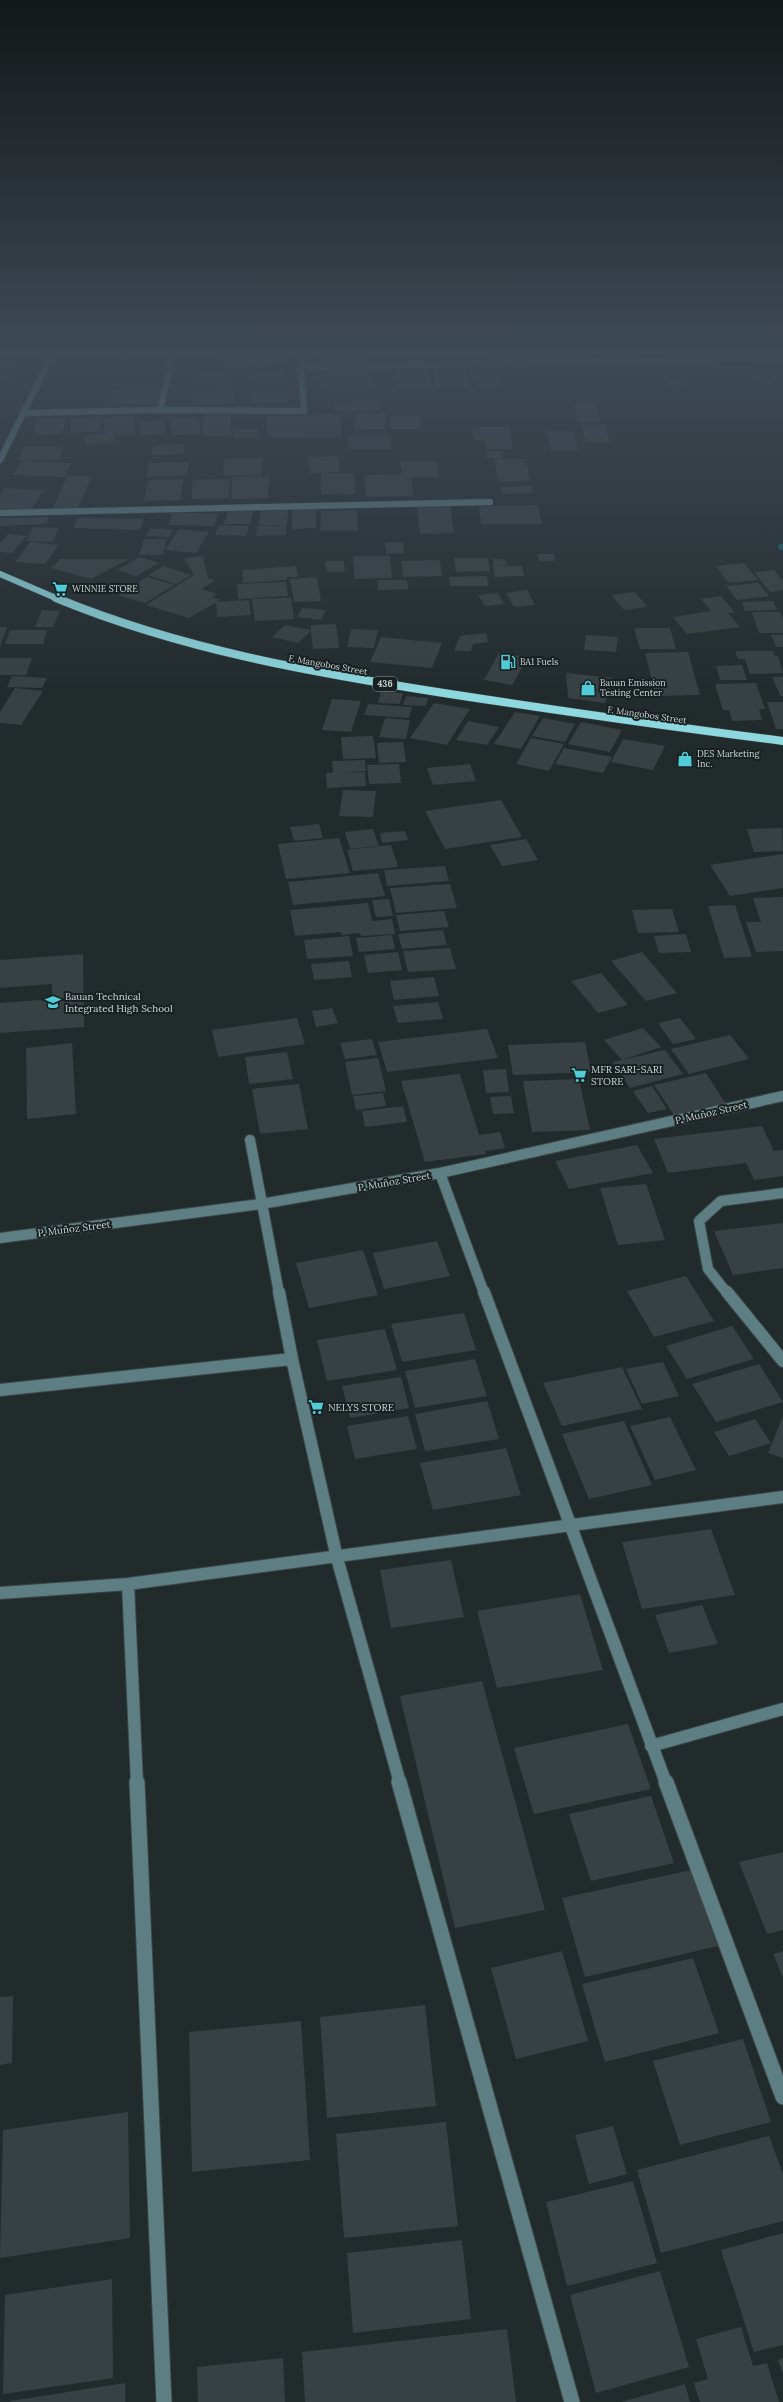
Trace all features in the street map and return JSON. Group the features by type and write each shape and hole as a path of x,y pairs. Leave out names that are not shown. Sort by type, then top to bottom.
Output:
{"main road":[{"name":"F. Mangobos Street","path":"0,574 157,635 217,652 286,667 643,724 783,741"}],"street":[{"path":"0,513 490,502"},
{"name":"P. Muñoz Street","path":"0,1238 261,1204 440,1173 783,1096"},
{"path":"250,1140 261,1204 292,1359 336,1558 572,2402"},
{"path":"440,1173 571,1524 651,1746 783,2097"},
{"path":"783,1193 721,1201 699,1221 708,1269 783,1361"},
{"path":"0,1390 292,1359"},
{"path":"0,1593 128,1584 336,1558 571,1524 783,1497"},
{"path":"128,1584 164,2402"},
{"path":"651,1746 783,1709"}],"building":[{"path":"18,467 70,467 64,477 13,475"},
{"path":"148,467 188,467 187,476 147,477"},
{"path":"224,467 262,467 262,475 223,476"},
{"path":"309,467 339,467 340,472 310,473"},
{"path":"401,467 438,467 439,477 411,477 413,496 366,497 365,475 402,474"},
{"path":"495,467 527,467 530,481 498,482"},
{"path":"321,473 354,473 355,494 321,495"},
{"path":"67,476 92,476 78,508 53,508"},
{"path":"269,476 268,498 231,499 232,477"},
{"path":"183,479 181,500 144,501 148,480"},
{"path":"230,479 229,498 191,499 193,480"},
{"path":"531,486 532,493 502,494 500,487"},
{"path":"4,488 44,490 30,511 0,509 0,494"},
{"path":"450,505 454,533 420,534 417,506"},
{"path":"538,505 542,524 481,524 479,506"},
{"path":"229,508 254,509 250,524 224,524"},
{"path":"260,508 288,508 287,525 259,525"},
{"path":"292,509 316,509 316,528 292,529"},
{"path":"357,510 358,531 320,531 321,511"},
{"path":"172,512 218,514 214,526 168,525"},
{"path":"48,517 47,524 0,526 0,518"},
{"path":"78,518 144,519 140,530 73,528"},
{"path":"219,525 249,526 246,536 215,535"},
{"path":"286,525 286,535 256,536 257,526"},
{"path":"33,527 59,528 53,542 26,541"},
{"path":"151,528 173,530 169,537 146,536"},
{"path":"179,529 209,532 196,553 165,550"},
{"path":"8,534 27,536 12,553 0,552 0,543"},
{"path":"144,539 167,539 163,555 139,555"},
{"path":"30,542 59,545 45,564 15,562"},
{"path":"385,542 403,542 404,553 386,554"},
{"path":"537,554 554,554 555,561 539,561"},
{"path":"203,556 208,578 215,580 202,589 217,594 212,597 220,600 189,618 146,605 194,575 184,558"},
{"path":"353,556 390,556 392,578 354,579"},
{"path":"140,557 159,563 136,576 117,570"},
{"path":"454,558 488,558 490,571 456,572"},
{"path":"61,559 129,559 91,579 51,568"},
{"path":"493,559 505,559 507,565 494,566"},
{"path":"440,560 442,576 403,577 401,561"},
{"path":"325,561 344,561 345,572 327,572"},
{"path":"744,563 758,580 729,583 716,566"},
{"path":"163,566 191,575 176,584 148,575"},
{"path":"296,566 298,577 287,577 287,580 243,583 242,570"},
{"path":"493,566 522,566 524,576 495,577"},
{"path":"774,570 783,581 783,590 770,592 754,572"},
{"path":"487,576 488,586 450,586 449,577"},
{"path":"147,577 174,585 145,603 118,595"},
{"path":"317,577 321,601 294,602 290,579"},
{"path":"378,580 407,580 408,589 378,590"},
{"path":"286,582 288,596 238,599 237,584"},
{"path":"758,583 769,596 737,600 726,586"},
{"path":"527,590 535,605 514,607 506,593"},
{"path":"635,592 647,607 624,610 612,595"},
{"path":"498,593 504,604 485,606 478,595"},
{"path":"721,596 735,613 728,613 740,627 687,634 673,617 711,611 701,599"},
{"path":"291,598 294,619 255,621 252,599"},
{"path":"249,600 251,615 217,617 216,602"},
{"path":"773,601 777,610 745,611 742,602"},
{"path":"302,608 326,610 321,620 297,617"},
{"path":"42,610 60,611 53,627 35,627"},
{"path":"752,612 780,612 783,619 783,633 759,633"},
{"path":"336,624 339,648 313,649 311,631 298,643 272,637 285,625 311,630 311,625"},
{"path":"0,627 7,627 0,647"},
{"path":"634,628 670,628 676,649 640,649"},
{"path":"351,629 378,630 374,648 347,647"},
{"path":"10,630 47,630 43,644 5,644"},
{"path":"486,633 488,642 473,644 471,651 454,651 460,636"},
{"path":"586,635 618,637 616,652 584,650"},
{"path":"771,635 783,635 783,647 776,647"},
{"path":"381,637 442,643 432,668 370,662"},
{"path":"735,651 773,651 775,656 778,656 783,673 750,674 745,659 738,659"},
{"path":"688,652 700,695 656,696 645,653"},
{"path":"499,653 528,657 512,685 484,680"},
{"path":"0,658 32,658 26,675 0,675"},
{"path":"742,665 747,680 720,680 716,666"},
{"name":"Bauan Emission Testing Center","path":"566,673 613,678 605,703 568,698"},
{"path":"12,676 47,678 42,688 7,687"},
{"path":"772,677 783,677 783,696 780,696"},
{"path":"756,683 765,709 759,709 762,720 732,721 729,710 723,710 715,684"},
{"path":"15,688 43,691 21,725 0,723 0,712"},
{"path":"381,692 403,693 400,704 378,703"},
{"path":"406,696 428,698 426,706 403,705"},
{"path":"332,699 361,701 351,732 322,730"},
{"path":"767,702 783,702 783,729 776,729"},
{"path":"434,703 470,709 447,745 410,738"},
{"path":"368,704 412,707 409,718 364,715"},
{"path":"515,712 540,716 521,749 494,744"},
{"path":"385,718 410,720 406,739 379,737"},
{"path":"543,718 575,724 565,742 532,736"},
{"path":"468,721 499,727 487,745 456,740"},
{"path":"581,722 622,730 610,752 568,744"},
{"path":"373,736 376,758 343,759 341,737"},
{"path":"531,738 564,744 549,771 516,764"},
{"path":"623,739 665,746 653,770 611,762"},
{"path":"403,742 406,762 379,763 377,743"},
{"path":"564,748 612,757 603,773 555,764"},
{"path":"365,760 366,771 333,773 332,761"},
{"path":"399,764 401,783 369,784 367,765"},
{"path":"470,764 476,781 433,785 427,768"},
{"path":"365,772 366,786 327,788 326,773"},
{"path":"343,790 376,791 373,817 339,816"},
{"path":"501,800 522,837 445,849 425,811"},
{"path":"319,824 323,838 294,841 290,827"},
{"path":"782,828 783,851 754,852 747,829"},
{"path":"373,829 379,846 350,849 345,832"},
{"path":"405,831 408,840 382,843 380,833"},
{"path":"339,838 350,873 286,879 278,844"},
{"path":"526,839 538,860 502,866 490,845"},
{"path":"391,845 398,867 353,871 347,850"},
{"path":"783,854 783,888 730,896 710,865"},
{"path":"445,866 449,881 387,886 384,870"},
{"path":"378,873 385,896 293,905 288,882"},
{"path":"450,884 457,908 396,913 390,888"},
{"path":"783,897 783,951 756,952 746,922 761,922 753,898"},
{"path":"389,899 393,916 376,917 372,900"},
{"path":"368,903 372,921 392,919 395,934 361,936 360,933 341,935 341,932 295,936 290,910"},
{"path":"735,905 752,957 724,958 708,906"},
{"path":"672,909 679,932 638,933 632,910"},
{"path":"444,911 449,927 400,931 396,915"},
{"path":"443,930 447,945 402,949 398,934"},
{"path":"686,934 691,952 659,953 654,936"},
{"path":"392,935 395,949 359,952 356,938"},
{"path":"349,936 353,956 307,959 304,940"},
{"path":"450,948 456,969 408,972 403,951"},
{"path":"398,952 402,970 368,973 364,955"},
{"path":"642,952 677,993 646,1001 611,961"},
{"path":"83,954 84,1027 0,1033 0,1003 52,999 52,984 0,988 0,960"},
{"path":"349,961 352,977 314,980 311,964"},
{"path":"601,973 628,1005 598,1013 571,981"},
{"path":"434,977 439,996 394,1000 390,981"},
{"path":"438,1002 443,1019 398,1023 393,1006"},
{"path":"332,1008 338,1023 316,1027 312,1011"},
{"path":"297,1018 305,1044 218,1057 212,1030"},
{"path":"680,1018 696,1039 673,1044 658,1023"},
{"path":"643,1028 661,1047 622,1060 604,1040"},
{"path":"487,1029 498,1058 387,1072 378,1042"},
{"path":"730,1035 749,1059 689,1074 671,1049"},
{"path":"372,1039 377,1055 345,1059 340,1043"},
{"path":"585,1042 591,1072 513,1075 508,1045"},
{"path":"72,1043 76,1114 27,1119 26,1048"},
{"path":"665,1050 683,1074 630,1088 613,1062"},
{"path":"287,1052 293,1079 249,1084 245,1057"},
{"path":"378,1058 386,1091 352,1095 345,1062"},
{"path":"506,1069 509,1092 486,1093 483,1070"},
{"path":"706,1073 726,1104 674,1115 654,1085"},
{"path":"460,1074 479,1135 500,1132 505,1148 485,1151 486,1154 425,1162 401,1081"},
{"path":"579,1079 590,1130 532,1132 523,1081"},
{"path":"299,1084 308,1129 260,1134 252,1089"},
{"path":"652,1086 667,1109 648,1113 633,1091"},
{"path":"383,1093 386,1106 356,1110 353,1096"},
{"path":"511,1096 514,1113 493,1114 490,1097"},
{"path":"403,1106 407,1122 365,1127 362,1111"},
{"path":"762,1126 774,1151 783,1150 783,1176 754,1180 746,1163 668,1173 654,1139"},
{"path":"637,1145 653,1173 569,1189 555,1161"},
{"path":"646,1184 665,1240 618,1245 600,1188"},
{"path":"783,1223 783,1268 733,1275 714,1231"},
{"path":"437,1241 450,1276 384,1289 373,1253"},
{"path":"363,1250 378,1295 309,1308 296,1263"},
{"path":"686,1276 714,1321 654,1337 627,1291"},
{"path":"464,1313 476,1350 402,1362 391,1324"},
{"path":"732,1326 754,1359 687,1379 666,1346"},
{"path":"385,1329 397,1370 327,1381 317,1340"},
{"path":"475,1359 487,1396 415,1408 405,1371"},
{"path":"663,1362 679,1396 642,1404 626,1369"},
{"path":"759,1364 783,1402 716,1422 692,1384"},
{"path":"622,1367 642,1409 562,1426 543,1383"},
{"path":"401,1377 409,1408 350,1418 342,1386"},
{"path":"487,1401 499,1439 425,1451 415,1414"},
{"path":"408,1416 417,1449 355,1459 347,1426"},
{"path":"783,1416 783,1458 768,1453"},
{"path":"670,1417 696,1470 655,1480 630,1426"},
{"path":"755,1419 771,1443 729,1456 714,1432"},
{"path":"624,1421 652,1485 589,1499 562,1434"},
{"path":"506,1448 521,1495 433,1510 420,1463"},
{"path":"711,1529 735,1595 642,1609 622,1542"},
{"path":"451,1560 464,1617 391,1628 380,1570"},
{"path":"580,1594 603,1670 497,1688 477,1611"},
{"path":"702,1605 718,1644 669,1653 655,1615"},
{"path":"482,1681 545,1910 455,1928 400,1696"},
{"path":"628,1724 651,1789 534,1814 514,1748"},
{"path":"651,1796 674,1863 591,1881 569,1814"},
{"path":"783,1852 783,1930 767,1934 739,1862"},
{"path":"691,1870 718,1946 585,1977 562,1898"},
{"path":"562,1951 588,2041 516,2059 491,1968"},
{"path":"783,1951 783,1978 773,1954"},
{"path":"693,1958 719,2033 605,2062 582,1984"},
{"path":"13,1996 12,2063 0,2065 0,1997"},
{"path":"425,2005 436,2106 327,2118 320,2017"},
{"path":"301,2021 310,2160 192,2172 189,2032"},
{"path":"743,2039 771,2122 680,2145 653,2061"},
{"path":"128,2112 130,2238 0,2258 3,2130"},
{"path":"446,2122 458,2226 344,2238 336,2134"},
{"path":"613,2126 627,2174 589,2184 575,2135"},
{"path":"769,2136 783,2174 783,2221 661,2253 637,2170"},
{"path":"633,2181 657,2263 567,2286 546,2202"},
{"path":"783,2233 783,2345 754,2352 721,2250"},
{"path":"462,2240 471,2319 353,2333 347,2253"},
{"path":"660,2271 689,2367 596,2393 570,2295"},
{"path":"112,2279 113,2378 3,2394 5,2295"},
{"path":"741,2327 753,2366 767,2363 779,2402 700,2402 694,2383 708,2379 696,2339"},
{"path":"507,2329 516,2402 305,2402 302,2352"},
{"path":"283,2358 285,2402 198,2402 197,2367"},
{"path":"783,2358 783,2374 778,2360"},
{"path":"125,2383 125,2402 10,2402 10,2401"},
{"path":"685,2384 690,2402 621,2402"}],"place":[{"name":"WINNIE STORE","path":"60,589"},
{"name":"BA1 Fuels","path":"508,662"},
{"name":"Bauan Emission Testing Center","path":"588,688"},
{"name":"DES Marketing Inc.","path":"685,759"},
{"name":"Bauan Technical Integrated High School","path":"53,1002"},
{"name":"MFR SARI-SARI STORE","path":"579,1075"},
{"name":"NELYS STORE","path":"316,1407"}]}
